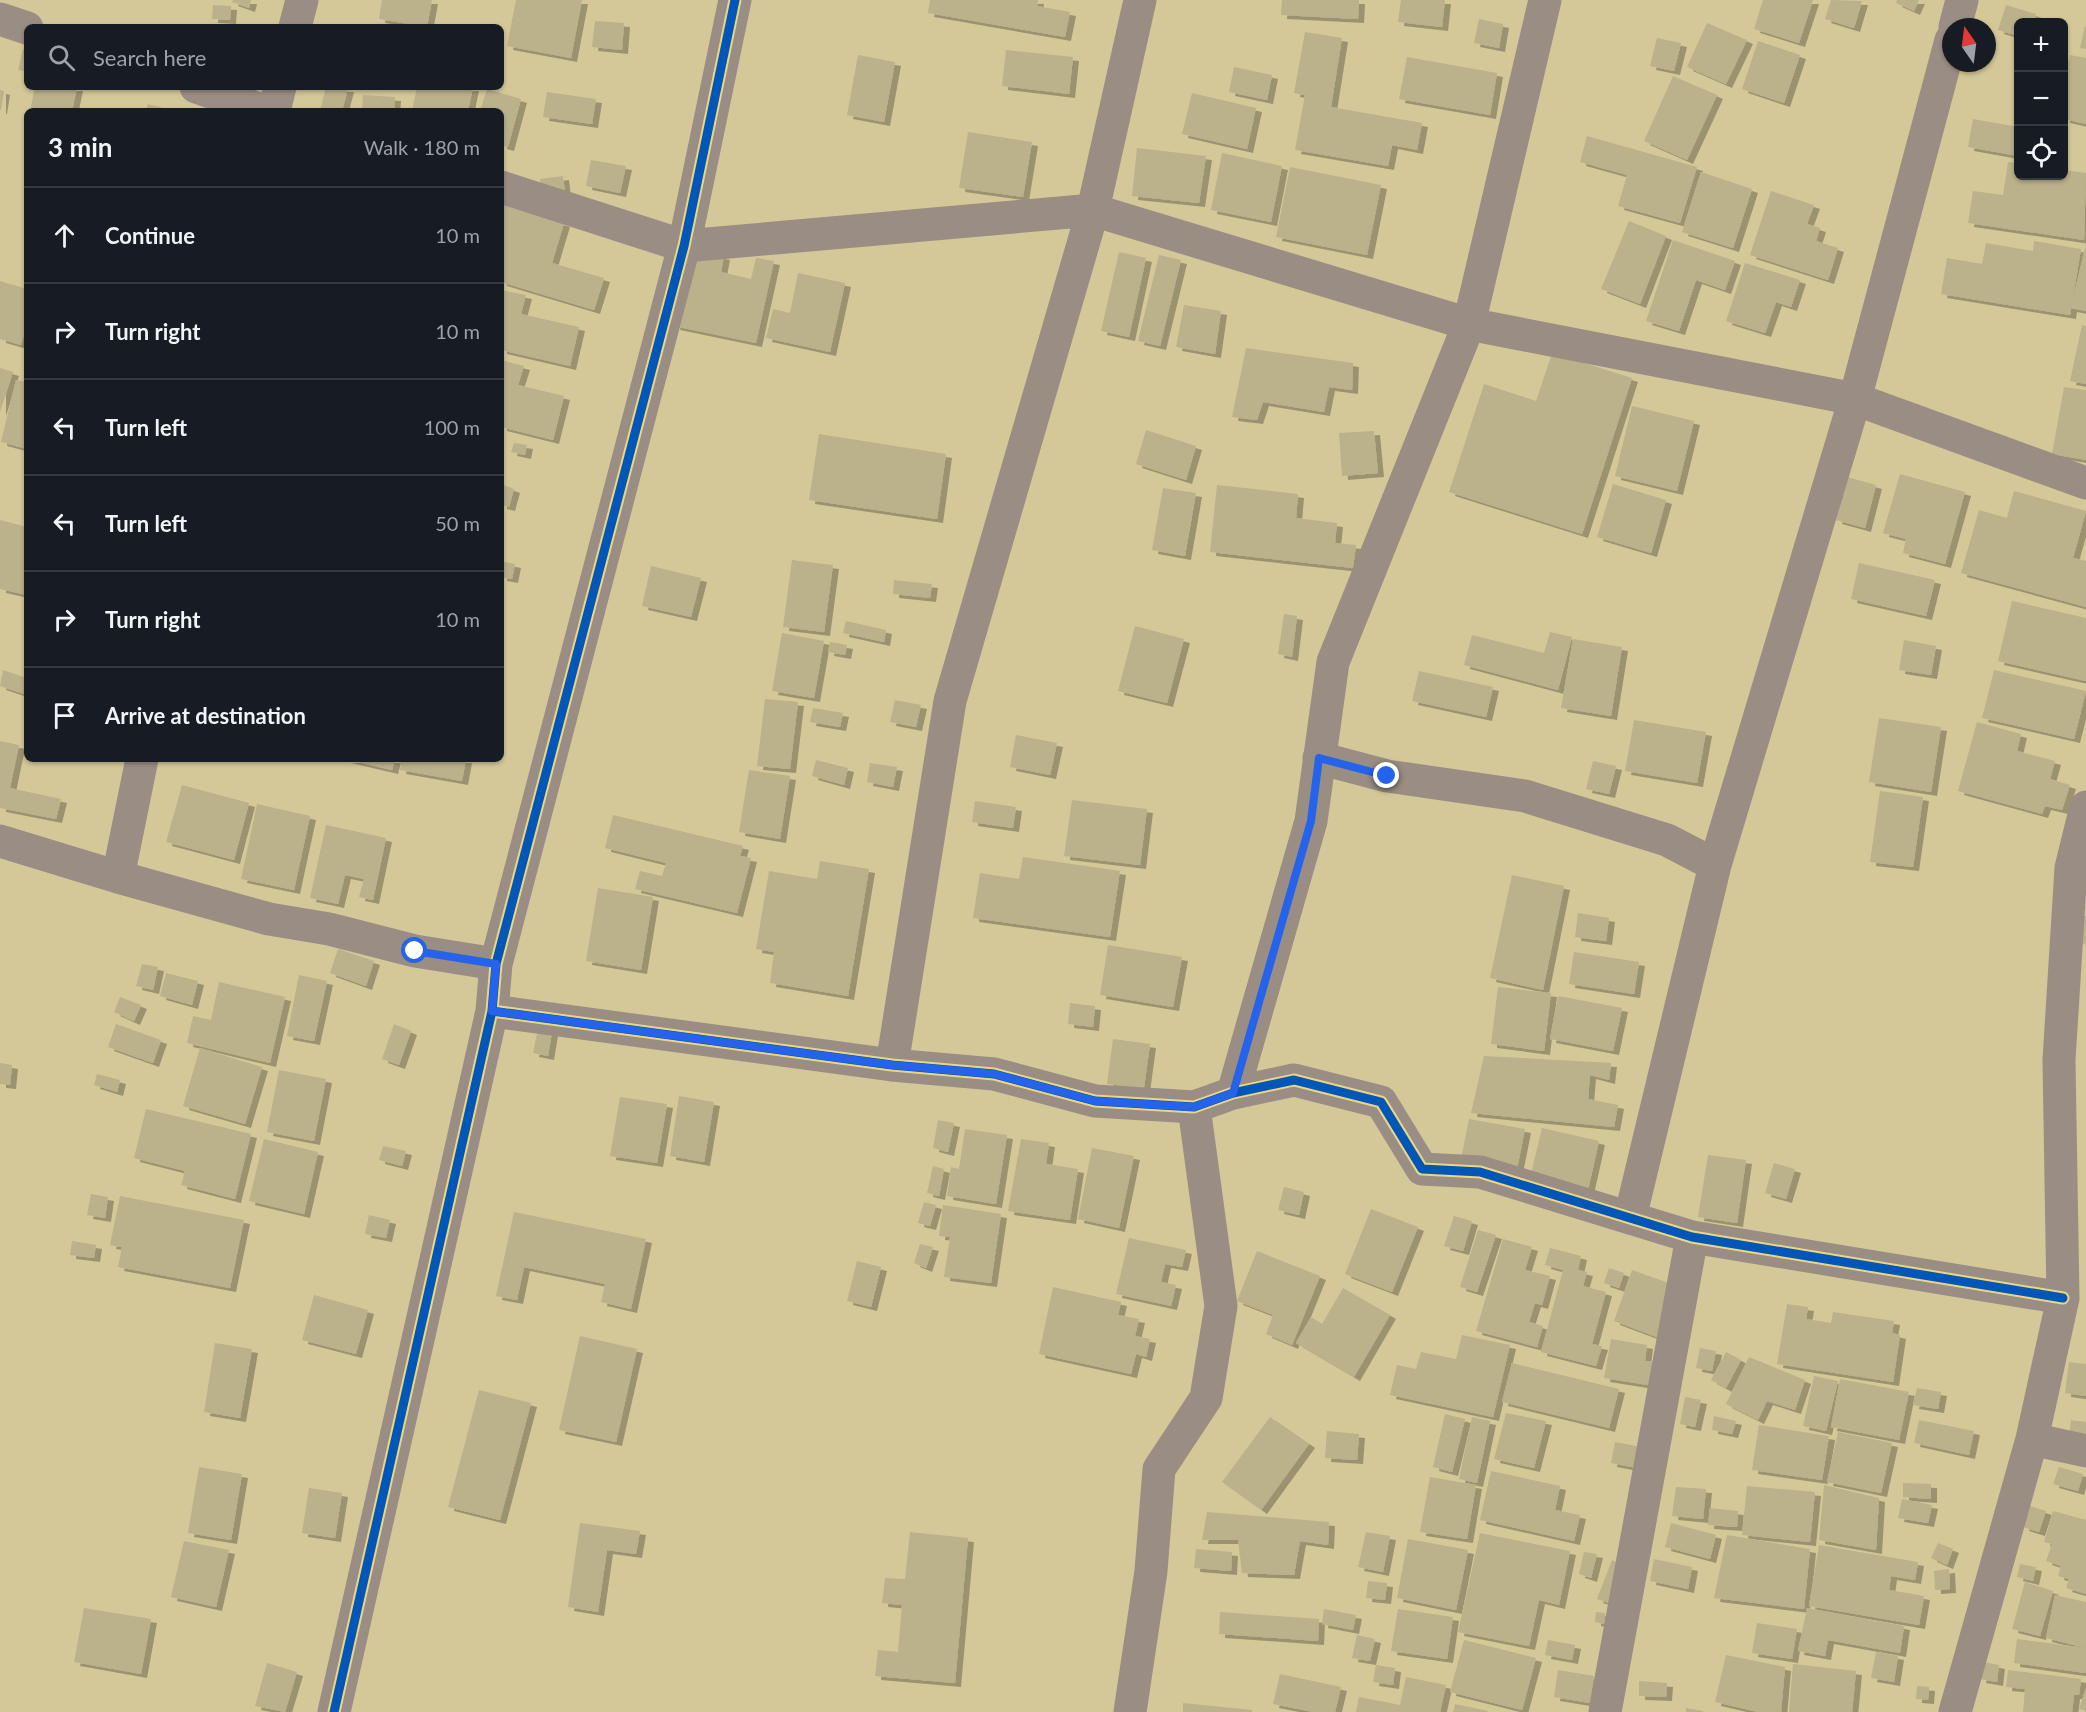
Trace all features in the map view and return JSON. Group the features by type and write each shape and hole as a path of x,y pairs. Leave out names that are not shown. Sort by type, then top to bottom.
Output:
{"street":[{"path":"296,24 302,0"},
{"path":"334,1712 492,1011 496,964 684,246 735,0"},
{"path":"892,1065 950,701 1093,210 1140,0"},
{"path":"1233,1093 1311,821 1333,662 1469,324 1545,0"},
{"path":"1957,18 1962,0"},
{"path":"0,18 24,27"},
{"path":"1630,1218 1715,865 1855,399 1942,72"},
{"path":"205,90 256,108"},
{"path":"275,108 279,90"},
{"path":"504,188 684,246 1093,210 1469,324 1855,399 2086,483"},
{"path":"1319,758 1387,776 1525,796 1667,840 1715,865"},
{"path":"118,877 141,762"},
{"path":"1955,1712 2032,1439 2063,1298 2059,1060 2071,868 2086,807"},
{"path":"0,841 268,919 329,929 415,951 496,964"},
{"path":"492,1011 892,1065 994,1074 1095,1101 1194,1107 1233,1093 1294,1080 1381,1102 1422,1169 1480,1172 1692,1237 2063,1298"},
{"path":"1130,1712 1151,1571 1159,1469 1206,1398 1221,1306 1194,1107"},
{"path":"1605,1712 1692,1237"},
{"path":"2032,1439 2086,1451"}],"building":[{"path":"233,0 251,0 249,8 232,2"},
{"path":"382,0 432,0 428,24 409,24 379,19"},
{"path":"516,0 582,0 571,58 507,46"},
{"path":"930,0 1038,0 1037,6 1070,12 1065,37 928,13"},
{"path":"1282,0 1359,0 1358,19 1281,15"},
{"path":"1401,0 1445,0 1442,27 1398,22"},
{"path":"1763,0 1813,0 1799,43 1754,29"},
{"path":"1831,0 1862,1 1854,28 1825,19"},
{"path":"1897,0 1919,0 1914,11 1896,3"},
{"path":"213,5 231,6 230,20 212,19"},
{"path":"2006,5 2036,14 2035,18 2014,18 2014,35 1998,30"},
{"path":"1479,19 1503,24 1499,48 1474,43"},
{"path":"595,21 624,23 622,50 592,47"},
{"path":"1707,23 1747,40 1726,84 1687,67"},
{"path":"2086,27 2086,49 2080,48"},
{"path":"1305,32 1342,38 1331,107 1422,123 1417,150 1392,145 1388,166 1295,150 1305,95 1294,93"},
{"path":"1657,38 1681,43 1674,71 1650,66"},
{"path":"1758,41 1800,55 1784,103 1742,89"},
{"path":"23,49 24,49 24,71 18,70"},
{"path":"1006,50 1073,57 1069,94 1002,86"},
{"path":"858,55 895,62 884,122 847,115"},
{"path":"2070,55 2086,58 2086,124 2068,120"},
{"path":"1407,57 1497,73 1490,115 1399,99"},
{"path":"1234,67 1272,75 1267,100 1229,92"},
{"path":"1673,76 1717,95 1687,160 1644,141"},
{"path":"0,90 4,91 1,110 0,110"},
{"path":"34,90 76,90 73,108 31,108"},
{"path":"325,90 347,90 343,108 321,108"},
{"path":"416,90 472,90 469,108 413,108"},
{"path":"487,90 521,99 508,147 504,146 504,108 481,108"},
{"path":"547,92 596,99 592,124 543,117"},
{"path":"1192,93 1256,108 1247,149 1182,134"},
{"path":"363,95 395,97 394,108 362,108"},
{"path":"148,104 163,108 147,108"},
{"path":"1973,119 2014,126 2014,155 1968,147"},
{"path":"968,132 1032,142 1023,197 959,188"},
{"path":"1587,136 1697,167 1680,223 1618,206 1627,175 1580,162"},
{"path":"1137,148 1206,156 1199,203 1132,196"},
{"path":"1222,153 1282,166 1271,222 1211,210"},
{"path":"591,160 626,166 620,193 586,186"},
{"path":"2008,162 2014,163 2014,180 2068,180 2068,171 2086,173 2084,240 1968,223 1973,191 2003,195"},
{"path":"1290,167 1381,185 1367,255 1276,237"},
{"path":"1701,172 1752,189 1733,248 1682,232"},
{"path":"563,176 565,193 542,196 540,179"},
{"path":"1771,191 1814,205 1807,224 1820,228 1816,241 1838,248 1828,280 1750,255"},
{"path":"504,205 564,223 552,263 604,278 594,310 504,283"},
{"path":"1629,221 1666,236 1640,304 1601,289"},
{"path":"1673,240 1735,261 1725,290 1696,280 1679,331 1646,321"},
{"path":"2034,241 2081,249 2072,303 2086,244 2086,311 2071,308 2070,315 1941,294 1947,258 1982,264 1986,243 2033,251"},
{"path":"691,250 724,256 721,272 751,279 756,258 774,261 756,343 674,326"},
{"path":"1119,252 1146,258 1129,337 1101,331"},
{"path":"1159,255 1181,260 1160,346 1138,341"},
{"path":"1745,263 1800,280 1791,307 1776,302 1765,333 1726,321"},
{"path":"798,273 845,283 830,352 766,338 773,309 790,313"},
{"path":"0,281 24,288 24,334 21,345 0,339"},
{"path":"504,291 526,295 521,314 579,327 570,366 504,351"},
{"path":"1184,305 1221,311 1215,354 1176,347"},
{"path":"2082,325 2086,326 2086,384 2070,381"},
{"path":"1246,348 1353,363 1352,390 1329,387 1324,412 1263,402 1257,420 1232,417"},
{"path":"1552,353 1632,378 1582,534 1449,492 1484,384 1536,401"},
{"path":"504,361 524,366 518,385 564,396 553,440 504,428"},
{"path":"0,368 13,372 0,412"},
{"path":"16,380 24,381 24,448 1,442"},
{"path":"2064,387 2086,390 2086,460 2052,454"},
{"path":"1632,406 1694,421 1677,491 1615,476"},
{"path":"1146,430 1196,446 1186,480 1136,464"},
{"path":"1374,431 1378,473 1342,476 1339,433"},
{"path":"819,434 946,454 937,519 809,500"},
{"path":"514,443 527,445 525,455 511,452"},
{"path":"1900,474 1965,492 1945,564 1903,553 1906,539 1883,533"},
{"path":"1847,477 1876,485 1865,528 1836,520"},
{"path":"1613,484 1666,500 1651,553 1597,537"},
{"path":"504,485 514,489 509,507 504,506"},
{"path":"1217,485 1298,494 1296,518 1337,523 1335,543 1356,545 1353,568 1210,552"},
{"path":"1163,488 1196,493 1185,556 1152,550"},
{"path":"2014,491 2086,511 2073,558 2086,561 2086,607 1961,573 1979,510 2007,518"},
{"path":"0,520 24,526 24,594 0,589"},
{"path":"792,560 833,565 824,632 783,627"},
{"path":"504,562 515,564 512,579 504,578"},
{"path":"1859,563 1935,580 1926,616 1851,599"},
{"path":"651,566 701,578 691,617 642,606"},
{"path":"894,580 932,584 930,598 893,594"},
{"path":"2012,601 2086,618 2086,681 1998,661"},
{"path":"1284,614 1297,616 1292,657 1278,654"},
{"path":"846,621 886,630 884,642 843,633"},
{"path":"1135,626 1184,639 1167,703 1118,691"},
{"path":"1550,632 1572,637 1558,690 1464,665 1472,635 1544,653"},
{"path":"782,633 824,641 814,698 772,691"},
{"path":"1573,639 1622,647 1611,716 1561,708"},
{"path":"1904,640 1936,646 1931,675 1899,670"},
{"path":"830,642 847,645 845,655 828,652"},
{"path":"3,670 24,677 24,694 0,686"},
{"path":"1994,670 2086,691 2074,739 1982,718"},
{"path":"1419,671 1493,687 1486,717 1412,701"},
{"path":"765,699 798,702 790,769 757,766"},
{"path":"895,700 921,705 916,727 890,722"},
{"path":"813,708 843,713 840,727 810,722"},
{"path":"1879,718 1941,727 1931,792 1869,782"},
{"path":"1634,720 1706,732 1697,783 1625,771"},
{"path":"1977,722 2021,734 2017,751 2055,761 2050,779 2070,785 2062,810 2045,806 2042,814 1958,791"},
{"path":"1016,735 1057,743 1050,775 1010,767"},
{"path":"0,741 19,745 10,788 61,799 56,819 0,808"},
{"path":"816,760 848,768 844,785 812,776"},
{"path":"1593,761 1616,766 1609,794 1586,789"},
{"path":"358,762 394,762 392,770"},
{"path":"401,762 465,762 462,781 400,770"},
{"path":"870,763 897,767 893,787 867,782"},
{"path":"749,770 790,776 780,839 739,832"},
{"path":"182,785 249,803 234,860 166,842"},
{"path":"1880,791 1923,797 1913,867 1870,862"},
{"path":"1072,800 1147,809 1140,865 1064,856"},
{"path":"975,801 1016,807 1013,828 972,822"},
{"path":"257,804 310,816 294,890 241,879"},
{"path":"613,815 743,846 740,856 751,858 737,913 635,889 640,871 662,876 666,863 605,848"},
{"path":"326,825 386,838 373,900 359,897 364,879 345,875 338,904 310,898"},
{"path":"1023,857 1120,871 1110,937 973,918 980,873 1019,879"},
{"path":"820,861 869,869 848,996 770,983 774,952 756,949 769,871 817,879"},
{"path":"1512,875 1564,886 1543,990 1490,978"},
{"path":"598,888 653,897 641,970 586,961"},
{"path":"1578,913 1609,918 1606,941 1575,937"},
{"path":"2078,916 2086,916 2086,944 2080,945"},
{"path":"1108,945 1182,957 1173,1007 1100,995"},
{"path":"338,949 374,961 366,986 330,973"},
{"path":"1574,952 1639,962 1634,994 1569,984"},
{"path":"142,964 158,967 153,990 136,986"},
{"path":"166,973 198,981 192,1005 160,996"},
{"path":"299,975 327,981 314,1041 287,1036"},
{"path":"219,982 285,997 270,1063 187,1043 193,1016 211,1020"},
{"path":"1498,987 1551,993 1544,1051 1491,1044"},
{"path":"1558,996 1622,1008 1613,1051 1550,1039"},
{"path":"120,997 141,1005 134,1021 114,1012"},
{"path":"1070,1003 1095,1006 1093,1027 1068,1024"},
{"path":"116,1024 161,1040 153,1063 108,1047"},
{"path":"394,1024 411,1031 399,1065 382,1059"},
{"path":"538,1029 552,1032 548,1056 533,1053"},
{"path":"1113,1039 1150,1044 1144,1088 1107,1084"},
{"path":"200,1048 262,1067 245,1124 183,1106"},
{"path":"1484,1056 1611,1063 1609,1080 1590,1075 1588,1099 1618,1105 1614,1127 1471,1113"},
{"path":"0,1063 12,1065 10,1085 0,1084"},
{"path":"279,1070 326,1079 314,1141 267,1132"},
{"path":"97,1074 120,1080 117,1092 94,1085"},
{"path":"679,1096 714,1102 704,1162 670,1156"},
{"path":"620,1097 667,1104 657,1163 610,1156"},
{"path":"146,1109 251,1134 235,1199 181,1185 185,1171 134,1158"},
{"path":"1469,1119 1525,1129 1517,1169 1461,1159"},
{"path":"938,1120 954,1123 948,1152 933,1148"},
{"path":"1542,1128 1599,1141 1588,1190 1530,1178"},
{"path":"965,1129 1007,1135 996,1204 947,1196 951,1167 959,1169"},
{"path":"264,1139 318,1152 304,1214 249,1201"},
{"path":"1021,1139 1049,1143 1046,1164 1078,1169 1070,1220 1008,1211"},
{"path":"383,1146 406,1151 402,1166 379,1160"},
{"path":"1092,1148 1134,1156 1119,1228 1078,1219"},
{"path":"1708,1155 1746,1160 1737,1223 1698,1217"},
{"path":"1774,1163 1795,1169 1786,1199 1765,1193"},
{"path":"933,1166 944,1169 939,1196 927,1193"},
{"path":"1284,1187 1304,1192 1299,1215 1278,1210"},
{"path":"91,1194 108,1197 105,1218 87,1215"},
{"path":"120,1196 244,1220 230,1288 118,1267 122,1247 110,1245"},
{"path":"924,1202 936,1205 930,1226 918,1223"},
{"path":"943,1205 1001,1214 991,1283 944,1277 950,1237 939,1236"},
{"path":"1371,1209 1418,1227 1392,1292 1345,1274"},
{"path":"514,1212 646,1239 631,1309 601,1302 605,1284 524,1267 517,1300 496,1296"},
{"path":"369,1215 390,1220 386,1238 365,1234"},
{"path":"1454,1216 1472,1221 1463,1251 1444,1246"},
{"path":"1478,1230 1496,1235 1477,1292 1460,1287"},
{"path":"1129,1238 1186,1250 1182,1267 1165,1264 1161,1282 1176,1285 1171,1306 1116,1294"},
{"path":"1503,1239 1532,1247 1525,1270 1550,1276 1542,1305 1535,1303 1529,1322 1543,1326 1537,1347 1476,1331"},
{"path":"72,1241 96,1245 94,1258 70,1255"},
{"path":"920,1244 933,1247 926,1268 914,1263"},
{"path":"1550,1248 1581,1256 1578,1270 1587,1272 1583,1286 1606,1292 1592,1344 1602,1346 1596,1366 1541,1352 1563,1270 1545,1265"},
{"path":"1257,1251 1320,1276 1292,1345 1266,1334 1273,1315 1237,1301"},
{"path":"857,1261 881,1267 871,1307 847,1301"},
{"path":"1609,1268 1624,1273 1619,1288 1604,1283"},
{"path":"1632,1270 1680,1287 1662,1339 1614,1321"},
{"path":"1053,1287 1121,1302 1118,1315 1139,1319 1135,1336 1150,1339 1146,1357 1136,1354 1131,1374 1039,1354"},
{"path":"1343,1288 1390,1315 1354,1377 1296,1343 1311,1317 1322,1324"},
{"path":"314,1295 368,1310 356,1354 302,1340"},
{"path":"1787,1304 1808,1307 1806,1319 1831,1323 1833,1312 1894,1321 1892,1333 1900,1335 1893,1382 1777,1364"},
{"path":"1462,1335 1510,1345 1493,1417 1390,1395 1397,1365 1416,1369 1421,1352 1456,1359"},
{"path":"580,1336 637,1349 616,1442 559,1430"},
{"path":"1611,1339 1647,1345 1645,1361 1658,1362 1654,1386 1604,1378"},
{"path":"215,1343 252,1349 240,1418 204,1412"},
{"path":"1700,1348 1716,1351 1712,1371 1696,1368"},
{"path":"1726,1352 1741,1360 1726,1388 1711,1380"},
{"path":"1749,1357 1805,1380 1795,1410 1767,1401 1758,1420 1726,1404"},
{"path":"2069,1362 2086,1364 2086,1396 2065,1393"},
{"path":"1512,1363 1619,1389 1609,1428 1502,1402"},
{"path":"1814,1376 1838,1381 1826,1431 1803,1426"},
{"path":"1840,1379 1909,1392 1899,1440 1831,1427"},
{"path":"1917,1388 1941,1392 1938,1409 1913,1405"},
{"path":"479,1390 531,1403 500,1520 448,1507"},
{"path":"1685,1397 1701,1400 1695,1427 1680,1424"},
{"path":"1506,1413 1546,1421 1534,1468 1494,1459"},
{"path":"1445,1414 1465,1419 1452,1472 1433,1467"},
{"path":"1714,1416 1736,1421 1732,1434 1712,1430"},
{"path":"1270,1417 1309,1444 1261,1510 1222,1482"},
{"path":"1472,1417 1490,1421 1477,1483 1459,1479"},
{"path":"1919,1420 1974,1431 1969,1455 1914,1443"},
{"path":"2071,1420 2086,1422 2086,1446 2068,1443"},
{"path":"1759,1425 1829,1436 1822,1480 1752,1470"},
{"path":"1327,1431 1359,1434 1357,1460 1325,1458"},
{"path":"1838,1432 1892,1443 1881,1493 1827,1482"},
{"path":"1615,1442 1641,1447 1637,1468 1611,1463"},
{"path":"199,1467 242,1474 231,1540 188,1533"},
{"path":"2059,1467 2083,1474 2078,1491 2053,1484"},
{"path":"1491,1471 1560,1486 1555,1510 1580,1515 1574,1541 1480,1520"},
{"path":"1430,1477 1476,1485 1467,1539 1420,1532"},
{"path":"1903,1483 1931,1484 1931,1499 1903,1497"},
{"path":"1824,1485 1879,1498 1876,1550 1819,1540"},
{"path":"1747,1486 1815,1492 1810,1542 1742,1535"},
{"path":"1676,1487 1706,1489 1703,1519 1672,1516"},
{"path":"309,1488 342,1493 335,1538 302,1533"},
{"path":"1902,1499 1932,1505 1928,1523 1898,1518"},
{"path":"2030,1506 2046,1511 2039,1532 2023,1527"},
{"path":"1710,1508 1738,1511 1737,1527 1708,1525"},
{"path":"2053,1511 2086,1520 2086,1594 2066,1588 2069,1579 2058,1576 2061,1566 2046,1561 2052,1544 2044,1542"},
{"path":"1207,1512 1329,1522 1328,1545 1300,1541 1294,1575 1242,1573 1238,1540 1202,1540"},
{"path":"580,1523 640,1531 636,1554 607,1550 598,1612 568,1607"},
{"path":"1671,1523 1716,1535 1710,1559 1665,1547"},
{"path":"910,1532 968,1538 955,1683 875,1676 878,1650 898,1652 902,1605 882,1603 885,1578 905,1579"},
{"path":"1366,1532 1390,1536 1383,1572 1358,1567"},
{"path":"1480,1533 1570,1551 1559,1605 1539,1600 1529,1646 1458,1632"},
{"path":"1727,1535 1810,1549 1804,1609 1714,1598"},
{"path":"1408,1539 1468,1550 1456,1610 1397,1598"},
{"path":"184,1541 229,1550 216,1607 171,1597"},
{"path":"1938,1543 1953,1549 1947,1565 1931,1558"},
{"path":"1819,1545 1918,1562 1915,1580 1891,1576 1889,1590 1924,1596 1919,1625 1809,1606"},
{"path":"1196,1549 1232,1552 1231,1571 1194,1568"},
{"path":"1584,1552 1597,1554 1591,1578 1579,1574"},
{"path":"1654,1559 1692,1567 1688,1589 1650,1581"},
{"path":"1612,1560 1623,1565 1609,1603 1597,1599"},
{"path":"2020,1564 2036,1567 2033,1581 2017,1577"},
{"path":"1949,1569 1950,1589 1935,1590 1934,1571"},
{"path":"1368,1581 1387,1583 1385,1600 1366,1598"},
{"path":"2025,1582 2053,1591 2040,1636 2012,1629"},
{"path":"2055,1595 2086,1602 2086,1648 2046,1638"},
{"path":"84,1608 151,1619 141,1674 74,1662"},
{"path":"1807,1608 1904,1626 1900,1653 1828,1640 1825,1656 1798,1651"},
{"path":"1324,1609 1356,1615 1353,1630 1322,1624"},
{"path":"1398,1609 1453,1617 1447,1659 1391,1651"},
{"path":"1220,1612 1319,1619 1318,1641 1219,1634"},
{"path":"1596,1612 1605,1613 1604,1624 1595,1622"},
{"path":"1757,1623 1797,1629 1792,1659 1752,1653"},
{"path":"1357,1635 1375,1639 1370,1661 1352,1658"},
{"path":"2017,1639 2086,1648 2086,1673 2014,1663"},
{"path":"1464,1640 1536,1658 1522,1710 1450,1692"},
{"path":"1548,1640 1575,1645 1572,1660 1545,1655"},
{"path":"1876,1652 1898,1656 1894,1682 1871,1678"},
{"path":"1726,1655 1785,1667 1781,1712 1758,1712 1715,1702"},
{"path":"1983,1662 1999,1665 1997,1682 1980,1679"},
{"path":"267,1663 297,1672 285,1712 255,1706"},
{"path":"1793,1664 1856,1671 1852,1712 1789,1712"},
{"path":"1376,1665 1395,1668 1393,1685 1373,1682"},
{"path":"1558,1670 1594,1676 1590,1703 1554,1697"},
{"path":"2008,1670 2081,1679 2079,1695 2074,1695 2072,1712 2023,1712 2025,1689 2006,1687"},
{"path":"1280,1674 1341,1687 1335,1712 1313,1712 1273,1704"},
{"path":"1406,1677 1446,1685 1440,1712 1356,1712 1359,1697 1400,1705"},
{"path":"1639,1681 1667,1683 1666,1697 1639,1696"},
{"path":"1917,1686 1929,1687 1928,1700 1916,1699"},
{"path":"2086,1688 2086,1711 2079,1709"},
{"path":"1183,1703 1252,1710 1252,1712 1183,1712"},
{"path":"1455,1704 1488,1711 1453,1712"},
{"path":"1686,1708 1703,1711 1703,1712 1686,1712"}],"cycle path":[{"path":"334,1712 492,1011 496,964 684,246 735,0"},
{"path":"492,1011 892,1065 994,1074 1095,1101 1194,1107 1233,1093 1294,1080 1381,1102 1422,1169 1480,1172 1692,1237 2063,1298"}],"route":[{"path":"415,951 496,964 492,1011 892,1065 994,1074 1095,1101 1194,1107 1233,1093 1311,821 1319,758 1387,776"}]}
